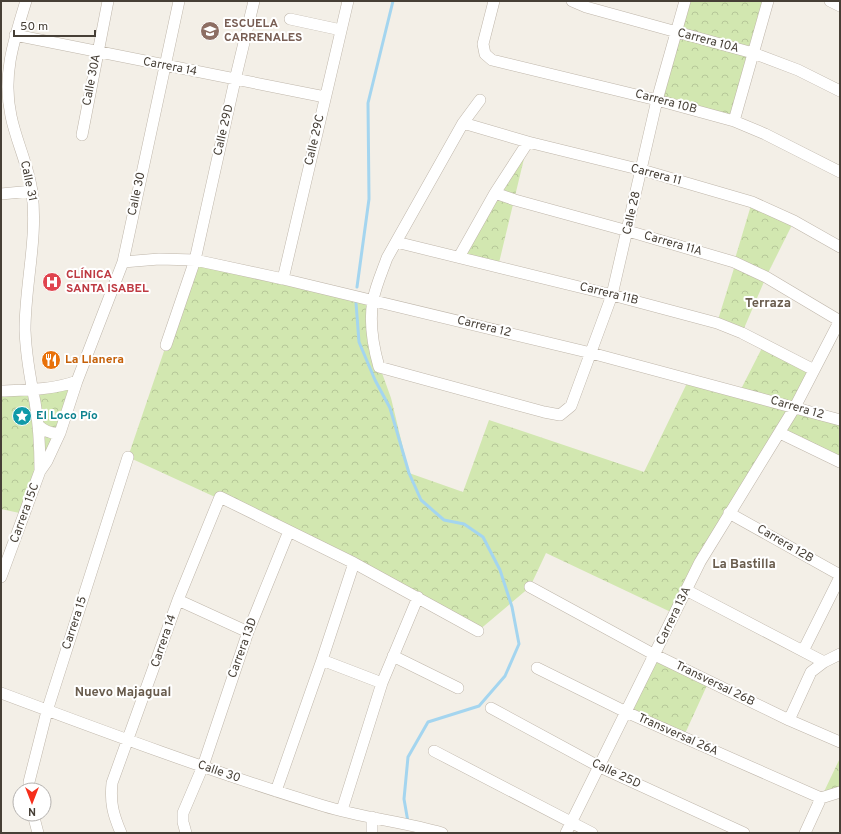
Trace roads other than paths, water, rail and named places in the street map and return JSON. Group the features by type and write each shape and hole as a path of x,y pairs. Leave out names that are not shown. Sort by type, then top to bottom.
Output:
{"street":[{"name":"Calle 31","path":"26,1 15,35 8,64 8,91 10,116 32,191 34,217 27,289 25,330 26,356 32,389"},
{"name":"Calle 30A","path":"82,135 108,1"},
{"name":"Calle 30","path":"77,381 123,262 179,1"},
{"name":"Calle 29D","path":"166,345 195,260 254,1"},
{"name":"Calle 29C","path":"283,279 348,1"},
{"name":"Carrera 10B","path":"494,1 483,44 484,54 492,60 657,100 734,121 764,134 840,172"},
{"name":"Carrera 10A","path":"572,1 586,7 676,33 753,53 798,70 840,91"},
{"name":"Calle 28","path":"373,300 373,348 379,368 544,412 560,415 570,406 612,295 657,100 685,1"},
{"path":"734,121 768,1"},
{"path":"830,1 840,6"},
{"path":"290,19 341,30"},
{"name":"Carrera 14","path":"15,35 325,97"},
{"path":"373,300 379,279 396,242 464,123 480,100"},
{"name":"Carrera 11","path":"464,123 528,142 642,170 752,202 794,221 840,247"},
{"path":"459,257 495,193 528,142"},
{"path":"1,194 32,191"},
{"name":"Carrera 11A","path":"495,193 734,262 766,277 840,321"},
{"name":"Carrera 11B","path":"396,242 612,295 717,323 742,332 814,370"},
{"name":"Carrera 12","path":"123,262 195,260 283,279 591,353 840,420"},
{"name":"Carrera 13A","path":"566,833 600,767 700,562 795,407 840,321"},
{"path":"1,391 59,387 77,381"},
{"name":"Carrera 15C","path":"1,577 40,471 47,461 60,433 77,381"},
{"name":"Carrera 15C","path":"32,389 38,425 40,471"},
{"path":"38,425 46,431 55,434 60,433"},
{"path":"780,432 840,462"},
{"name":"Carrera 15","path":"29,782 47,711 128,457"},
{"name":"Carrera 14","path":"120,833 112,812 110,797 112,783 129,741 178,600 220,497 289,531"},
{"name":"Carrera 12B","path":"730,512 840,576"},
{"path":"289,531 354,563 478,631"},
{"name":"Carrera 13D","path":"186,833 183,822 184,813 203,766 248,632 289,531"},
{"path":"276,791 354,563"},
{"path":"803,651 840,576"},
{"name":"Transversal 26B","path":"530,587 655,655 789,720 840,742"},
{"path":"686,590 824,662"},
{"path":"342,810 382,683 418,597"},
{"path":"178,600 248,632"},
{"path":"789,720 811,672 824,662 840,654"},
{"path":"393,656 458,688"},
{"path":"322,660 382,683"},
{"name":"Transversal 26A","path":"537,668 626,712 821,798"},
{"name":"Calle 30","path":"1,693 129,741 276,791 327,807 400,822 442,833"},
{"name":"Calle 25D","path":"490,708 600,767 744,833"},
{"path":"434,751 592,833"},
{"path":"805,833 821,798 840,792"},
{"path":"372,817 372,833"},
{"path":"35,822 38,833"}],"waterway":[{"path":"357,287 369,199 368,103 393,1"},
{"path":"356,303 359,342 375,380 390,408 409,473 421,500 444,520 464,524 483,537 500,570 512,607 519,644 505,676 479,706 428,722 408,757 404,799 408,822"}],"place":[{"name":"ESCUELA CARRENALES","path":"210,31"},
{"name":"CLÍNICA SANTA ISABEL","path":"52,282"},
{"name":"La Llanera","path":"51,360"},
{"name":"El Loco Pío","path":"22,416"}],"district":[{"name":"Terraza","path":"768,304"},
{"name":"La Bastilla","path":"744,565"},
{"name":"Nuevo Majagual","path":"123,693"}]}
